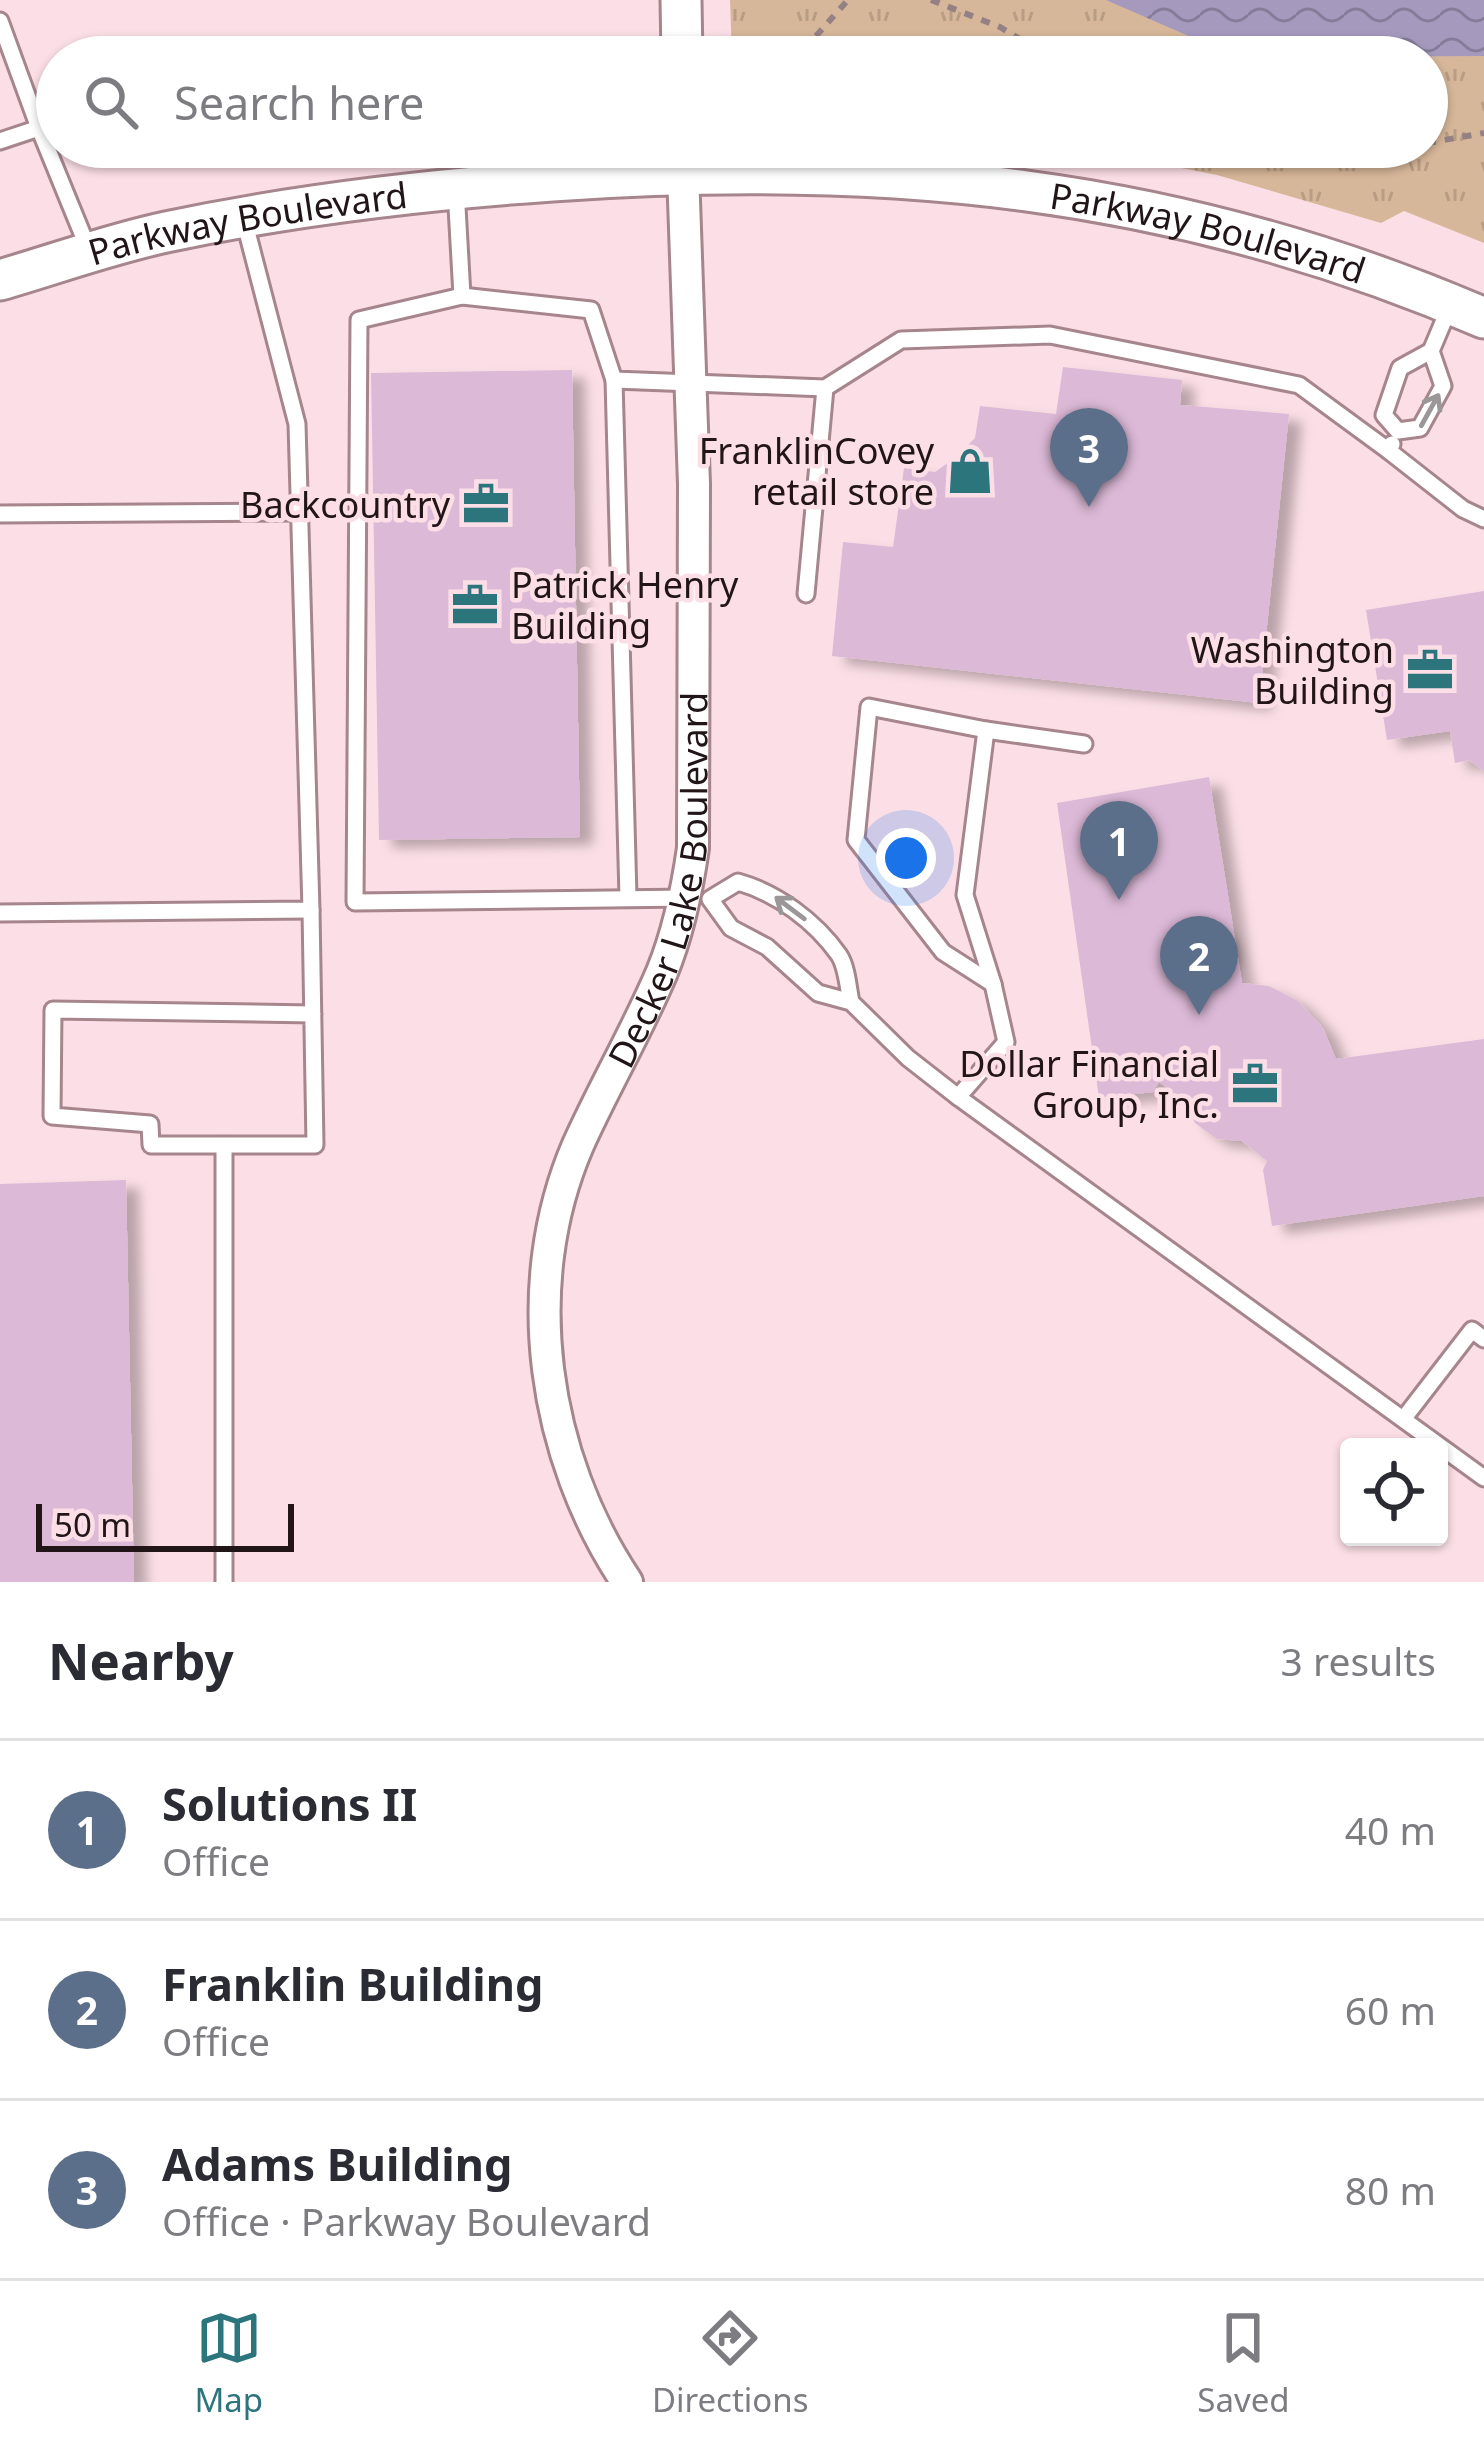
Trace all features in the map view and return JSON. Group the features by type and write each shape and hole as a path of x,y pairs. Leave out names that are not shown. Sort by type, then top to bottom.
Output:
{"street":[{"path":"681,0 682,36"},
{"name":"Parkway Boulevard","path":"0,280 160,233 312,203 618,168"},
{"name":"Decker Lake Boulevard","path":"627,1582 590,1516 563,1451 546,1346 547,1282 558,1210 577,1149 698,898 694,484 683,168"},
{"name":"Parkway Boulevard","path":"789,168 1057,194 1237,232 1383,277 1468,311"}],"lane":[{"path":"0,21 36,120"},
{"path":"0,141 36,129"},
{"path":"56,168 91,254"},
{"path":"455,188 462,296"},
{"path":"243,217 297,424 311,910 313,1013 315,1145 151,1145 150,1124 52,1116 52,1010 313,1013"},
{"path":"628,896 614,380 591,310 462,296 359,320 355,902 698,898 738,882 762,889 795,910 841,958 851,1002"},
{"path":"1398,431 1384,415 1400,368 1431,351 1468,311"},
{"path":"614,380 825,388 901,340 1050,335 1298,385 1463,509 1484,519"},
{"path":"1398,431 1420,428 1443,386 1431,351"},
{"path":"806,594 825,388"},
{"path":"1389,451 1398,431"},
{"path":"0,514 300,512"},
{"path":"993,984 943,952 856,840 869,707 1084,744"},
{"path":"958,1097 1006,1042 965,895 986,730"},
{"path":"698,898 731,928 767,947 818,993 851,1002 908,1058 958,1097 1484,1478"},
{"path":"0,913 311,910"},
{"path":"224,1146 224,1582"},
{"path":"1404,1418 1472,1330 1484,1339"}],"path":[{"path":"815,35 848,0"},
{"path":"931,0 1015,36"},
{"path":"1448,139 1484,133"}],"green space":[{"path":"730,0 1484,0 1484,243 1404,211 1381,223 1182,168 1448,168 1448,36 731,36"}],"water":[{"path":"1106,0 1484,0 1484,56 1448,56 1448,36 1188,36"}],"building":[{"path":"1063,367 1182,380 1180,405 1289,414 1259,703 832,656 843,542 893,547 904,468 935,472 956,457 975,438 980,406 1056,414"},
{"name":"Patrick Henry Building","path":"572,370 580,837 379,840 371,373"},
{"name":"Washington Building","path":"1484,591 1484,771 1469,760 1455,763 1450,731 1387,740 1366,610"},
{"path":"1209,777 1242,983 1269,986 1298,1001 1323,1028 1336,1059 1484,1039 1484,1196 1272,1226 1263,1170 1267,1161 1242,1141 1217,1139 1195,1123 1184,1100 1159,1082 1153,1092 1099,1098 1057,803"},
{"path":"126,1180 134,1582 0,1582 0,1184"}],"place":[{"name":"FranklinCovey retail store","path":"970,471"},
{"name":"Backcountry","path":"486,504"},
{"name":"Adams Building","path":"1089,507"},
{"name":"Patrick Henry Building","path":"475,605"},
{"name":"Washington Building","path":"1430,670"},
{"name":"Solutions II","path":"1119,900"},
{"name":"Franklin Building","path":"1199,1015"},
{"name":"Dollar Financial Group, Inc.","path":"1255,1084"}]}
